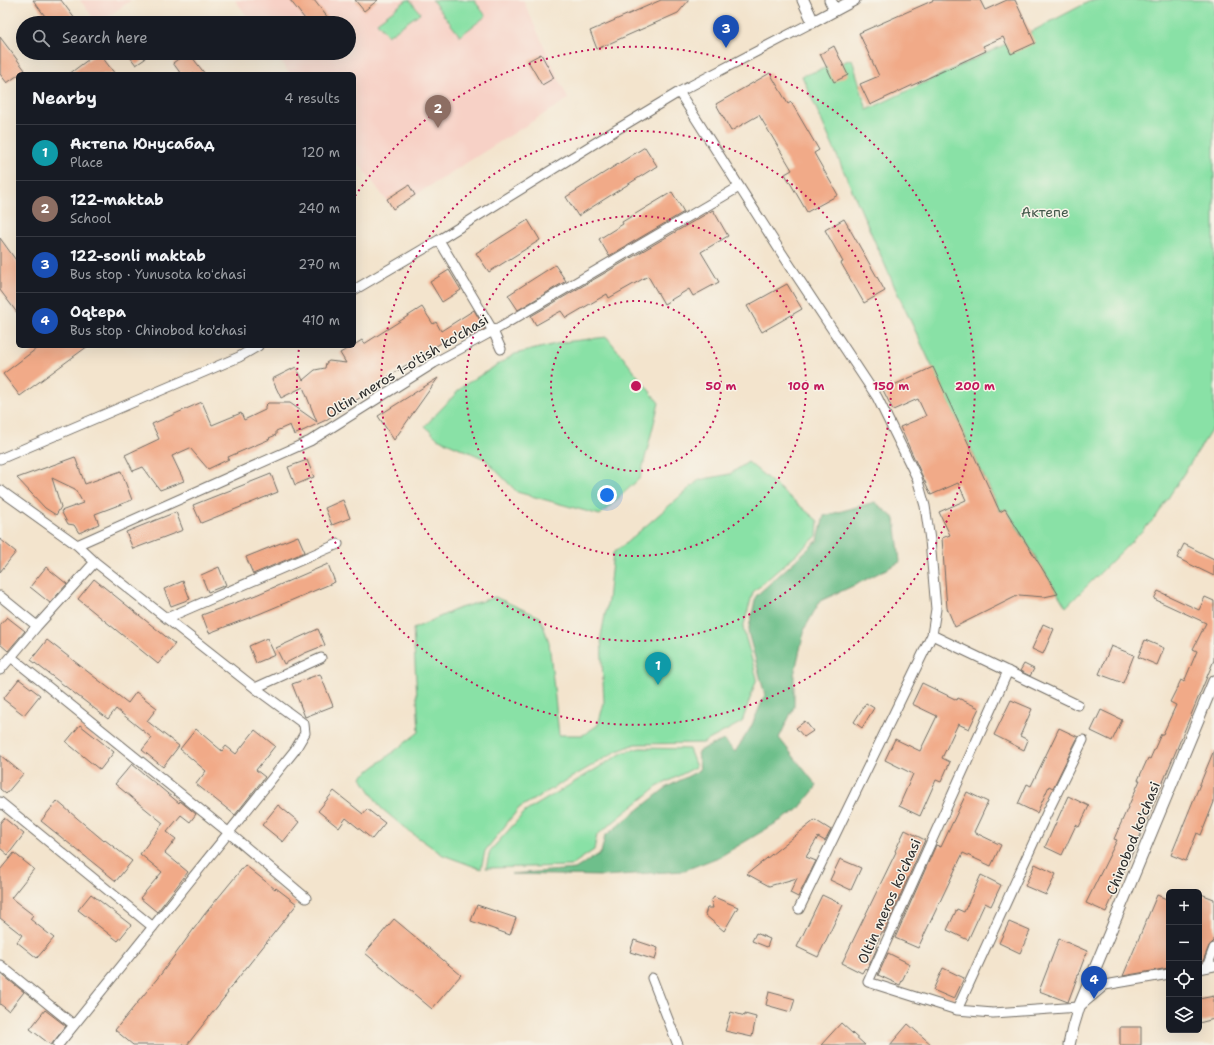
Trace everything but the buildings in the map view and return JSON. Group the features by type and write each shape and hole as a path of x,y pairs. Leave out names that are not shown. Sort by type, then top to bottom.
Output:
{"street":[{"path":"803,0 813,22"},
{"path":"356,289 679,92 813,22 833,5 854,0"},
{"path":"679,92 778,249 877,397 917,478 925,506 930,540 936,609 932,635 799,909"},
{"name":"Oltin meros 1-o'tish ko'chasi","path":"77,545 310,441 434,363 492,331 739,187"},
{"path":"438,240 492,331 501,349"},
{"path":"0,459 239,357 255,348"},
{"path":"0,490 77,545 95,562 255,688 304,724 305,733 295,750 58,1045"},
{"path":"167,618 338,544"},
{"path":"0,670 37,626 95,562"},
{"path":"0,596 37,626"},
{"path":"932,635 1078,705"},
{"path":"11,657 228,832 306,898"},
{"path":"255,688 320,658"},
{"name":"Oltin meros ko'chasi","path":"957,1010 868,982 1008,671"},
{"name":"Chinobod ko'chasi","path":"1069,1045 1079,1007 1214,681"},
{"path":"1083,740 1046,815 957,1010 993,1013 1079,1007 1105,985 1166,975"},
{"path":"0,802 152,927"},
{"path":"1207,967 1214,948"},
{"path":"0,964 74,1025"},
{"path":"652,978 678,1045"}],"shaded area":[{"path":"80,0 131,0 109,16 92,16"},
{"path":"235,0 523,0 568,99 393,209 356,160 356,72 289,72 280,60 356,60 356,16 247,16"}],"green space":[{"path":"407,0 410,0 420,13 388,36 377,22"},
{"path":"432,0 474,0 486,16 460,36"},
{"name":"Актепе","path":"1092,0 1214,0 1214,426 1156,517 1066,607 1006,509 1000,511 896,290 802,76 852,59 867,110 1029,33"},
{"path":"607,337 659,403 640,478 600,515 517,492 485,459 437,438 425,426 463,386 515,354 564,342"},
{"path":"748,462 818,521 817,536 753,592 743,628 757,678 742,722 703,743 636,744 617,751 519,808 485,851 481,869 443,855 406,829 381,808 361,777 419,732 413,629 457,609 495,597 540,617 549,642 559,735 583,735 598,725 604,703 601,636 608,600 613,553 699,480 730,474"},
{"path":"875,502 895,519 900,562 820,601 805,628 794,675 794,707 779,738 817,786 798,810 721,856 683,871 603,876 511,874 575,869 601,853 605,836 667,787 700,770 698,751 724,740 735,752 751,727 765,695 748,632 756,596 818,540 824,516"},
{"path":"640,748 689,749 696,767 657,787 597,835 594,850 570,866 486,868 490,851 525,812 624,752"}],"place":[{"name":"122-sonli maktab","path":"726,48"},
{"name":"122-maktab","path":"438,128"},
{"name":"Актепа Юнусабад","path":"658,685"},
{"name":"Oqtepa","path":"1094,999"}]}
